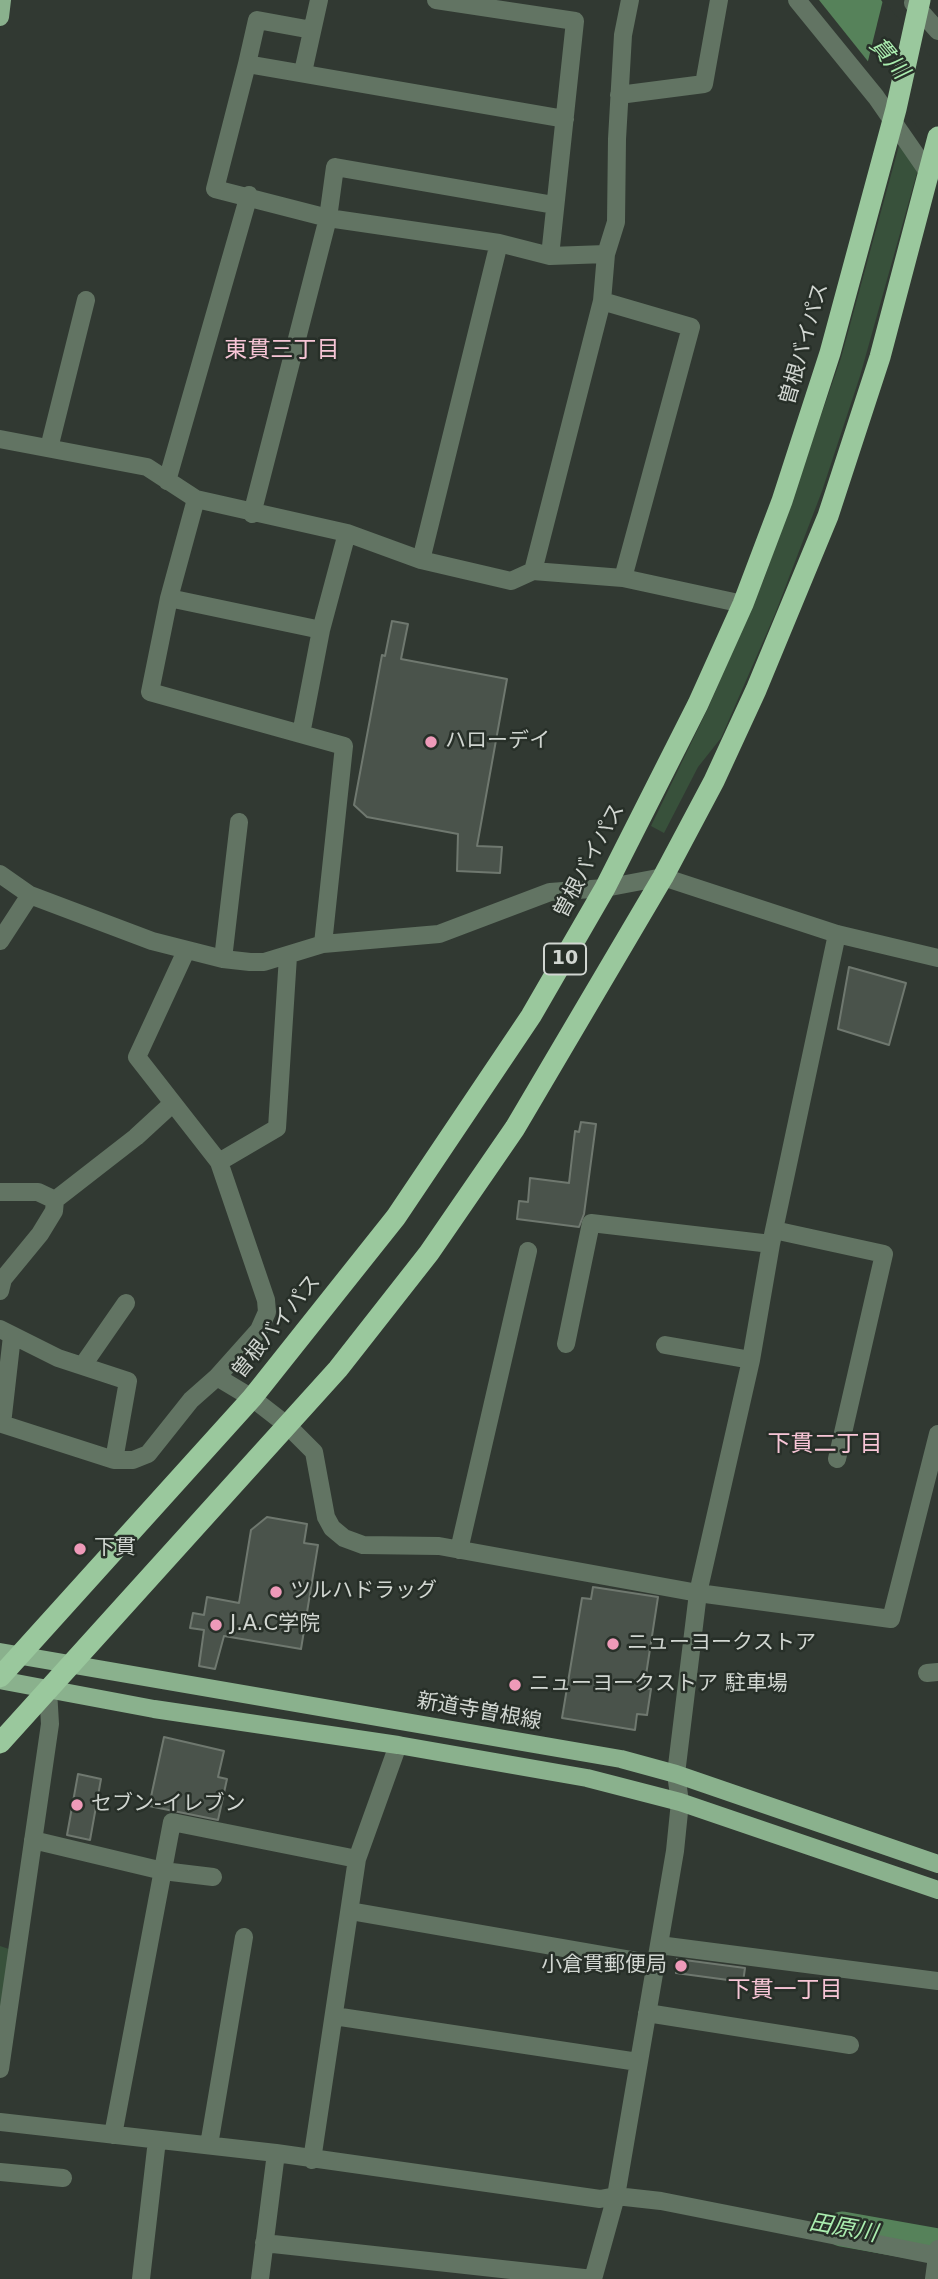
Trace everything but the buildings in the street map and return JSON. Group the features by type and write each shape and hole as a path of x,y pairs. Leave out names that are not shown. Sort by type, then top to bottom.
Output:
{"highway":[{"name":"曽根バイパス","path":"0,1678 10,1654 252,1398 396,1217 531,1016 605,888 698,704 743,604 782,501 830,353 894,115 916,8"},
{"name":"10","path":"0,1743 338,1369 429,1253 515,1128 663,877 714,780 756,690 828,516 880,357 934,162"}],"main road":[{"path":"0,17 2,0"},
{"name":"新道寺曽根線","path":"10,1654 607,1757 676,1774 938,1864"},
{"path":"0,1678 48,1690 398,1745 587,1779 681,1802 938,1890"}],"street":[{"path":"303,72 319,0"},
{"path":"436,0 575,21 550,256"},
{"path":"533,571 602,301 606,254 616,222 619,95 623,35 630,0"},
{"path":"619,95 704,84 719,0"},
{"path":"797,0 934,162"},
{"path":"916,8 938,31"},
{"path":"313,30 257,20 215,189 249,195 328,218 499,243 550,256 606,254"},
{"path":"247,64 565,119"},
{"path":"252,514 328,218 335,167 554,205"},
{"path":"167,481 249,195"},
{"path":"421,560 499,243"},
{"path":"48,448 86,300"},
{"path":"602,301 691,327 624,578"},
{"path":"0,439 147,467 196,499 252,514 347,533 421,560 511,581 533,571 624,578 743,604"},
{"path":"196,499 169,598 150,692 344,746 323,944"},
{"path":"300,734 321,630 347,533"},
{"path":"169,598 321,630"},
{"path":"223,959 239,822"},
{"path":"0,874 30,895 186,951 223,959 264,962 323,944 439,934 550,892 605,888 663,877 836,934 938,958"},
{"path":"0,941 30,895"},
{"path":"264,2243 593,2279 616,2196 681,1802 676,1774 698,1593 751,1360 772,1237 836,934"},
{"path":"114,1460 128,1381 83,1366 6,1333 2,1424 114,1460 133,1460 148,1454 191,1400 217,1377 259,1330 267,1312 219,1162 137,1057 186,951"},
{"path":"219,1162 277,1128 288,956"},
{"path":"0,1291 2,1279 40,1234 54,1212 55,1200 136,1137 173,1103"},
{"path":"0,1192 38,1192 55,1200"},
{"path":"566,1344 591,1223 772,1237 884,1254 837,1459"},
{"path":"459,1550 528,1251"},
{"path":"83,1366 127,1303"},
{"path":"665,1345 751,1360"},
{"path":"217,1377 252,1398 288,1426 314,1452 326,1517 332,1528 344,1538 363,1545 439,1546 698,1593 891,1619 938,1433"},
{"path":"0,2069 50,1724 48,1690"},
{"path":"312,2160 357,1859 398,1745"},
{"path":"113,2135 172,1822 357,1859"},
{"path":"33,1840 163,1871 213,1877"},
{"path":"350,1911 655,1964"},
{"path":"209,2145 244,1937"},
{"path":"659,1945 938,1981"},
{"path":"647,2013 850,2045"},
{"path":"334,2016 638,2062"},
{"path":"0,2122 276,2153 600,2199 616,2196 661,2202 938,2253 934,2279"},
{"path":"141,2279 157,2140"},
{"path":"260,2279 276,2153"},
{"path":"0,2172 63,2178"}],"shaded area":[{"path":"900,142 918,169 860,376 822,491 775,614 721,738 698,767 664,833 651,826 709,706 764,579 841,358"},
{"path":"0,1946 12,1950 0,2029"}],"water":[{"name":"貫川","path":"819,0 881,0 938,71 938,149"}],"pier":[{"path":"883,0 938,65 938,152 867,65"}],"waterway":[{"name":"田原川","path":"842,2229 938,2246"}],"place":[{"name":"ハローデイ","path":"431,742"},
{"name":"下貫","path":"80,1549"},
{"name":"ツルハドラッグ","path":"276,1592"},
{"name":"J.A.C学院","path":"216,1625"},
{"name":"ニューヨークストア","path":"613,1644"},
{"name":"ニューヨークストア 駐車場","path":"515,1685"},
{"name":"セブン-イレブン","path":"77,1805"},
{"name":"小倉貫郵便局","path":"681,1966"}],"district":[{"name":"東貫三丁目","path":"282,351"},
{"name":"下貫二丁目","path":"825,1445"},
{"name":"下貫一丁目","path":"785,1991"}]}
